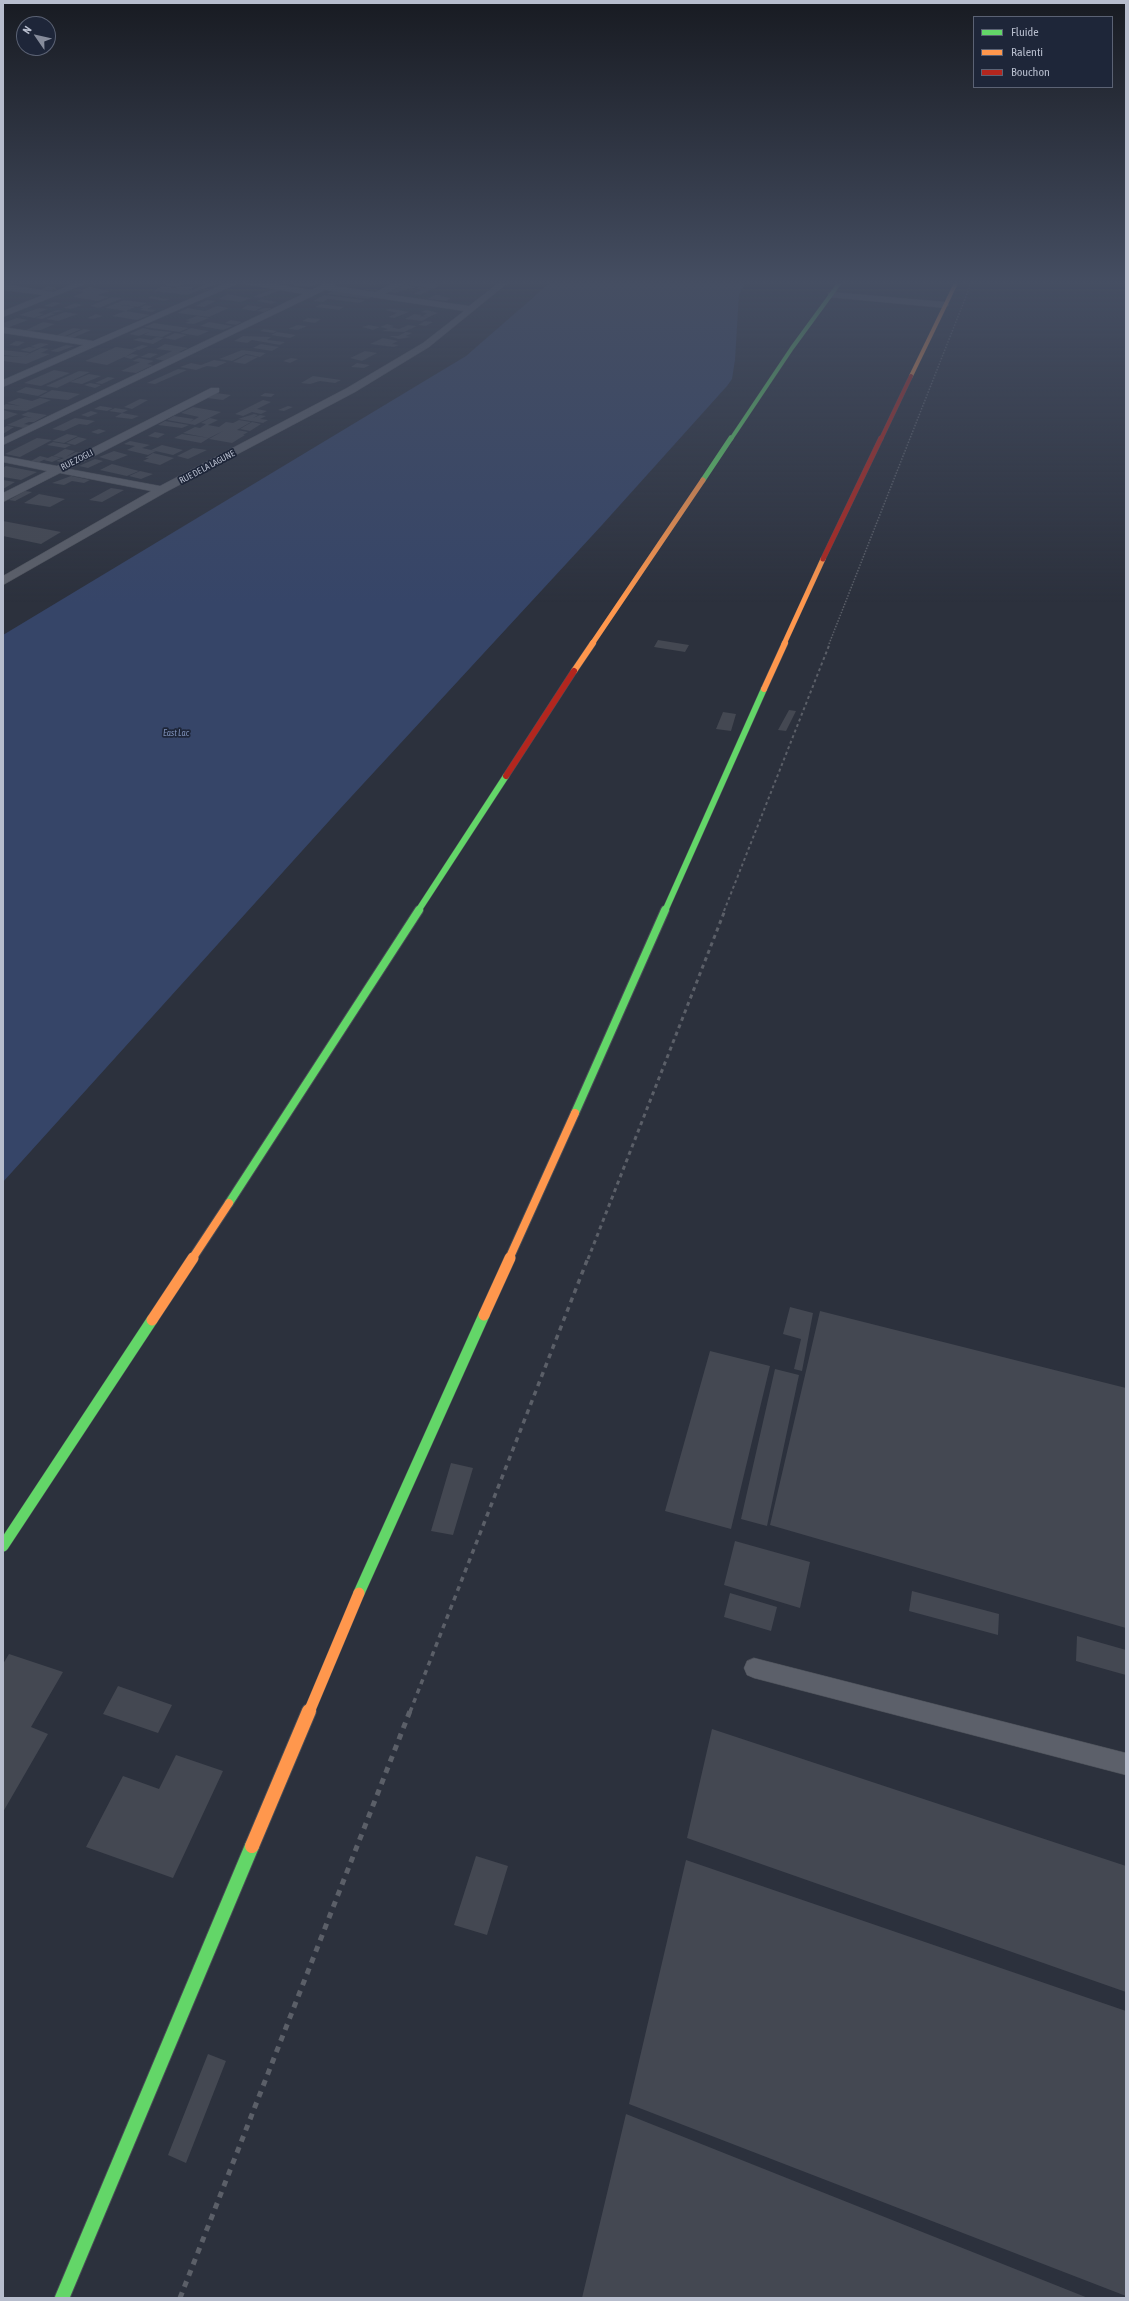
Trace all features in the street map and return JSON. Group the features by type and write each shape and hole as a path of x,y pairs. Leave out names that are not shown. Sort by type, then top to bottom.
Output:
{"street":[{"path":"3,442 114,388"},
{"name":"RUE DE LA LAGUNE","path":"3,581 162,490 354,388"},
{"path":"3,1546 341,1032 568,680 765,388"},
{"path":"62,2298 339,1638 686,865 801,604 905,388"},
{"name":"RUE ZOGLI","path":"3,498 215,390"},
{"path":"3,459 162,490"}],"lane":[{"path":"754,1668 1126,1764"}],"water":[{"name":"East Lac","path":"412,388 725,388 602,525 339,810 3,1182 3,635"}],"building":[{"path":"23,388 48,391 38,396 16,392"},
{"path":"52,390 80,394 68,400 39,397"},
{"path":"216,393 231,395 223,400 207,398"},
{"path":"265,393 275,394 271,397 260,396"},
{"path":"19,398 32,401 40,398 51,400 26,411 3,409 3,406 6,404 21,406 7,403"},
{"path":"140,399 148,400 132,409 124,407"},
{"path":"263,400 271,402 257,409 267,411 261,414 252,412 243,416 235,414"},
{"path":"100,406 113,408 107,411 94,409"},
{"path":"288,406 293,407 284,411 278,410"},
{"path":"193,407 221,412 195,425 167,420 174,416 194,419 190,422 199,417 181,413"},
{"path":"115,408 128,410 122,413 109,411"},
{"path":"3,410 18,414 4,420"},
{"path":"91,411 98,413 88,417 81,415"},
{"path":"28,412 47,415 34,422 24,424 30,425 24,428 7,425 25,417 32,418 21,415"},
{"path":"122,413 139,416 132,419 115,417"},
{"path":"254,414 258,415 253,418 260,415 266,416 260,419 268,420 263,423 238,419"},
{"path":"75,418 95,421 87,425 79,424 64,431 52,429"},
{"path":"210,418 218,420 208,425 219,427 226,422 233,423 239,420 251,422 237,430 248,432 232,443 209,439 223,431 209,438 183,433 195,427 200,428 206,424 201,423"},
{"path":"165,421 189,425 182,428 158,425"},
{"path":"252,422 261,424 250,431 240,429"},
{"path":"7,426 14,427 3,434 3,428"},
{"path":"99,429 106,431 98,434 91,432"},
{"path":"155,432 165,434 158,438 148,436"},
{"path":"67,434 78,436 64,443 52,441"},
{"path":"182,434 209,438 201,443 174,438"},
{"path":"78,437 87,439 75,445 66,443"},
{"path":"37,438 52,440 20,457 5,454"},
{"path":"130,441 150,445 142,448 156,451 148,455 127,450 135,446 124,444"},
{"path":"53,442 71,445 65,448 47,445"},
{"path":"162,445 183,450 173,455 151,450"},
{"path":"193,448 207,450 188,459 177,456"},
{"path":"65,449 75,451 66,457 76,452 85,453 65,463 56,461 64,458 53,456"},
{"path":"114,451 128,455 113,461 99,457"},
{"path":"153,453 174,458 160,465 143,461 149,458 145,458"},
{"path":"40,456 48,458 39,462 31,461"},
{"path":"52,456 61,458 52,462 44,460"},
{"path":"95,459 103,461 88,468 79,466"},
{"path":"112,464 139,471 127,476 100,470"},
{"path":"6,466 37,472 21,480 3,477 3,468"},
{"path":"140,471 153,474 141,479 129,476"},
{"path":"71,476 90,480 84,483 72,481 64,485 52,483"},
{"path":"3,480 15,482 3,489"},
{"path":"111,488 124,490 102,502 89,500"},
{"path":"25,491 32,492 15,501 9,500"},
{"path":"39,494 65,499 50,507 24,503"},
{"path":"3,521 61,532 41,544 3,536"},
{"path":"658,640 689,645 685,652 654,647"},
{"path":"789,710 796,711 786,731 778,730"},
{"path":"723,712 736,714 731,731 716,729"},
{"path":"790,1307 813,1313 802,1371 794,1369 801,1339 783,1334"},
{"path":"820,1311 1126,1388 1126,1628 770,1525"},
{"path":"710,1351 770,1366 731,1529 665,1511"},
{"path":"775,1369 799,1375 767,1526 741,1519"},
{"path":"451,1463 473,1468 453,1535 431,1531"},
{"path":"735,1541 810,1562 800,1608 724,1585"},
{"path":"912,1591 999,1614 998,1635 909,1611"},
{"path":"730,1593 777,1607 771,1631 724,1617"},
{"path":"1077,1636 1126,1650 1126,1675 1076,1661"},
{"path":"9,1654 63,1672 31,1727 48,1734 3,1812 3,1664"},
{"path":"118,1686 172,1705 158,1733 103,1714"},
{"path":"712,1729 1126,1866 1126,1992 687,1838"},
{"path":"176,1755 223,1771 173,1878 86,1847 123,1776 159,1789"},
{"path":"476,1856 508,1866 487,1935 454,1925"},
{"path":"686,1860 1126,2011 1126,2296 629,2104"},
{"path":"208,2054 226,2061 186,2163 168,2155"},
{"path":"626,2114 1088,2298 582,2298"}],"railway":[{"path":"829,644 930,388"},
{"path":"724,911 830,643"},
{"path":"588,1259 725,910"},
{"path":"410,1712 588,1258"},
{"path":"180,2298 410,1711"}],"traffic: fast":[{"path":"703,480 765,388"},
{"path":"575,1113 764,689"},
{"path":"229,1203 506,776"},
{"path":"359,1593 484,1315"},
{"path":"3,1546 152,1320"},
{"path":"62,2298 252,1846"}],"traffic: slow":[{"path":"574,671 703,480"},
{"path":"764,689 823,559"},
{"path":"484,1315 575,1113"},
{"path":"152,1320 229,1203"},
{"path":"252,1846 359,1593"}],"traffic: jam":[{"path":"823,559 905,388"},
{"path":"506,776 574,671"}]}
